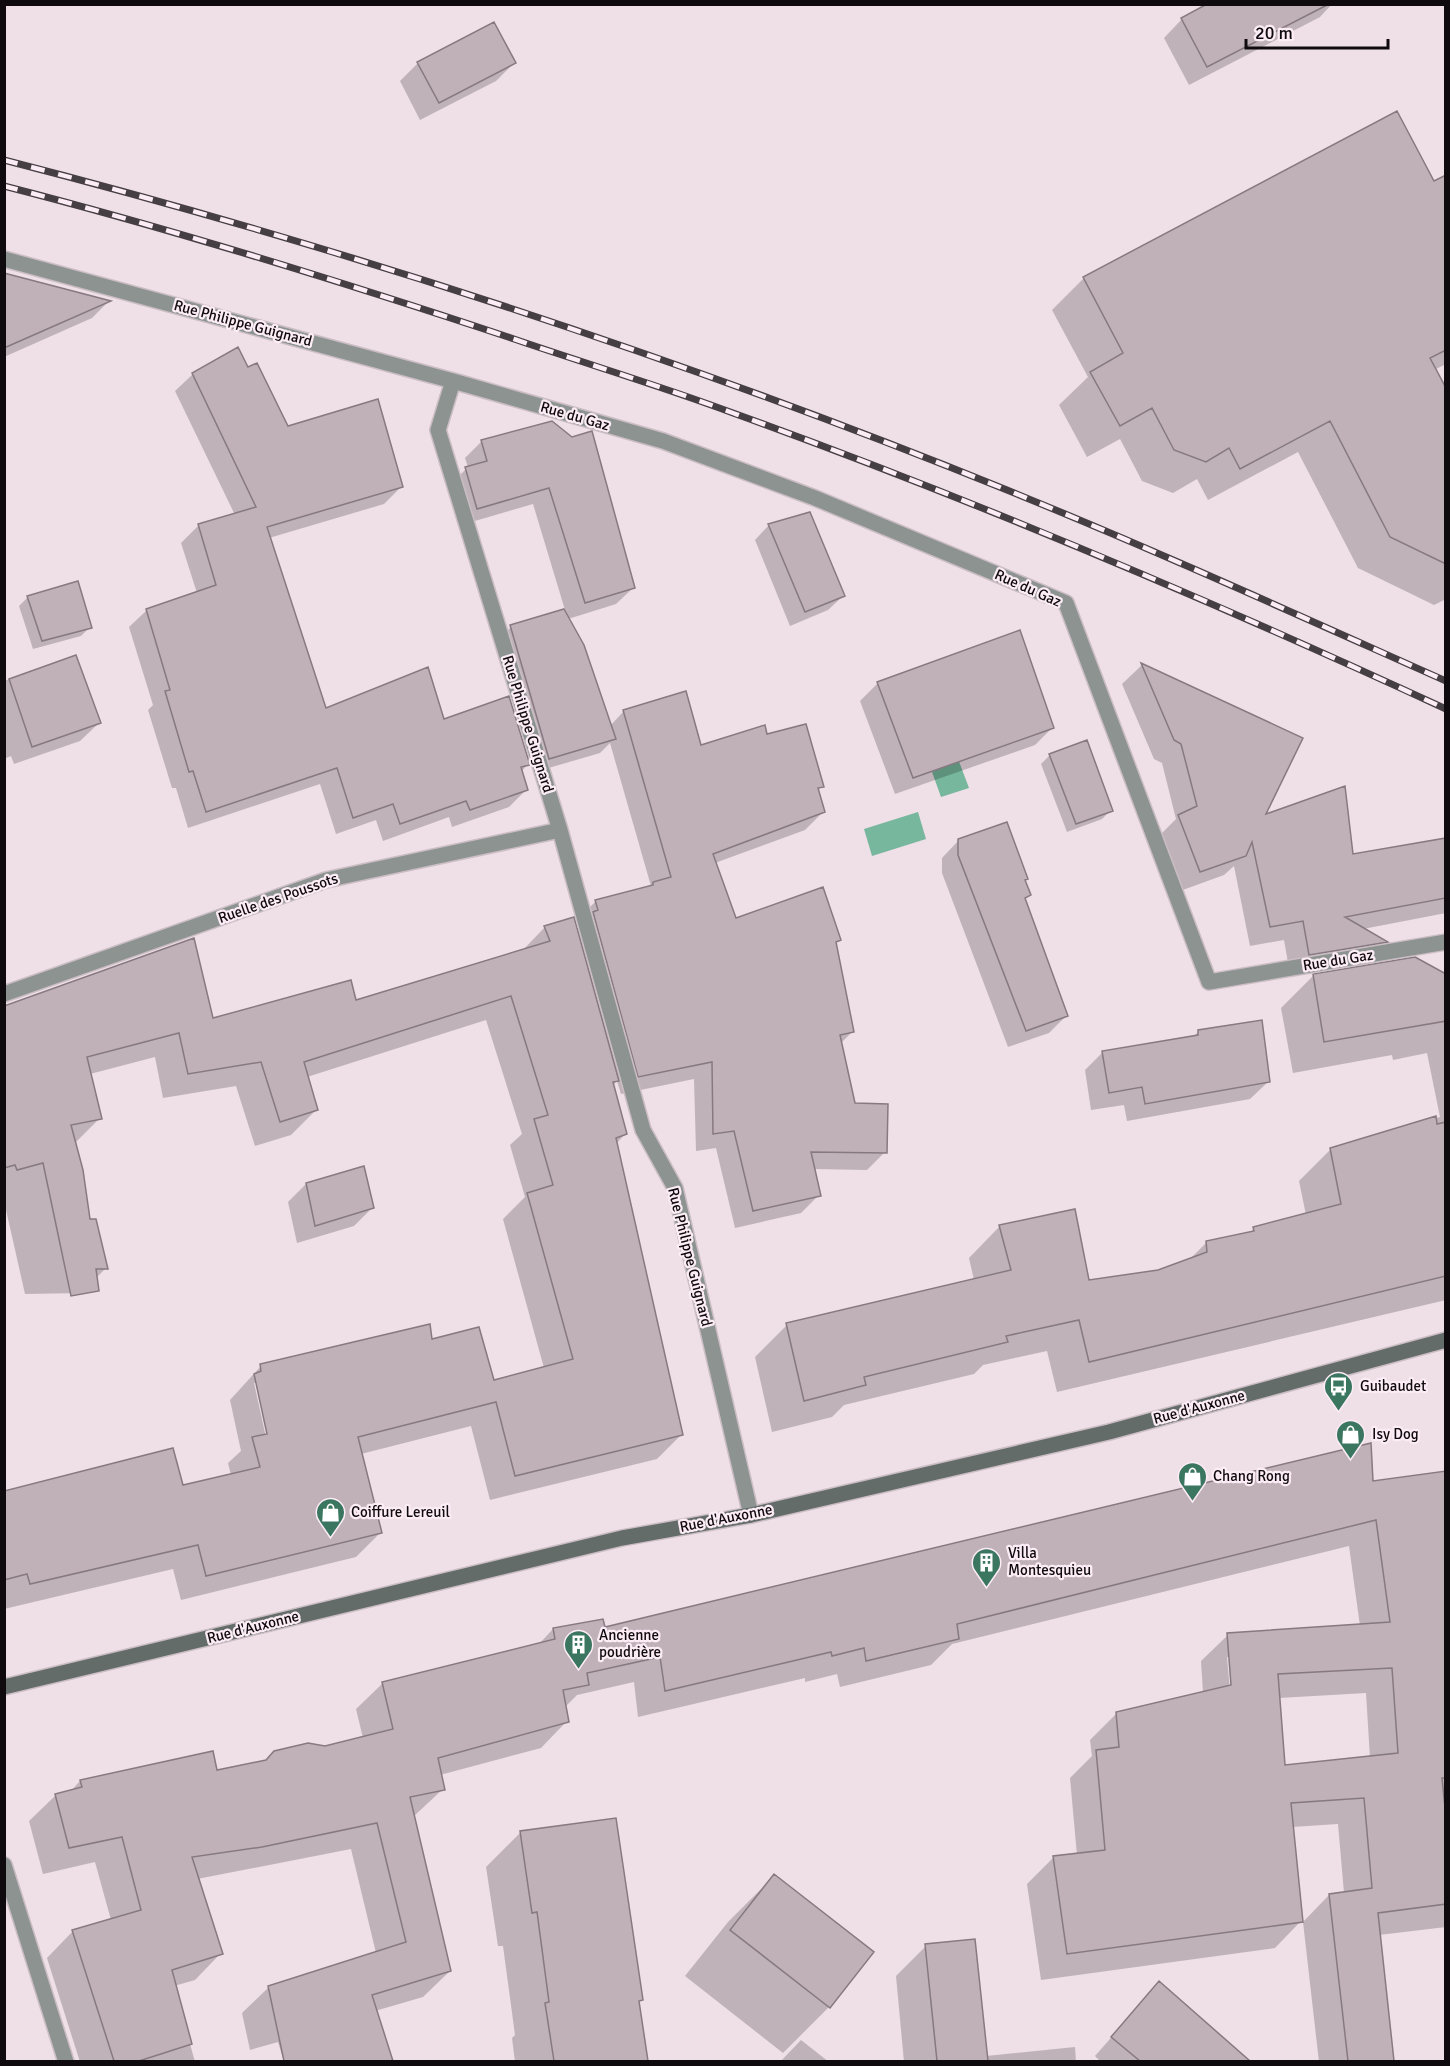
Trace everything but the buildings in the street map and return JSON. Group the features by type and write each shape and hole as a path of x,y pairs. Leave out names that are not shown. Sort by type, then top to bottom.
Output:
{"main road":[{"name":"Rue d'Auxonne","path":"4,1687 622,1538 751,1515 1109,1432 1446,1340"}],"street":[{"name":"Rue Philippe Guignard","path":"4,259 453,381 438,430 560,830 643,1130 675,1188 751,1515"},
{"name":"Rue du Gaz","path":"453,381 663,441 815,498 1066,603 1209,982 1446,942"},
{"name":"Ruelle des Poussots","path":"4,994 326,880 560,830"},
{"path":"4,1865 66,2061"}],"shaded area":[{"path":"949,735 969,788 941,797 922,744"},
{"path":"918,812 926,839 872,856 864,829"}],"railway":[{"path":"4,160 131,194 385,268 511,308 761,395 1007,490 1446,681"},
{"path":"4,186 197,239 324,278 706,403 1003,516 1270,629 1446,709"}],"place":[{"name":"Guibaudet","path":"1339,1412"},
{"name":"Isy Dog","path":"1351,1460"},
{"name":"Chang Rong","path":"1192,1502"},
{"name":"Coiffure Lereuil","path":"330,1538"},
{"name":"Villa Montesquieu","path":"987,1588"},
{"name":"Ancienne poudrière","path":"578,1670"}]}
